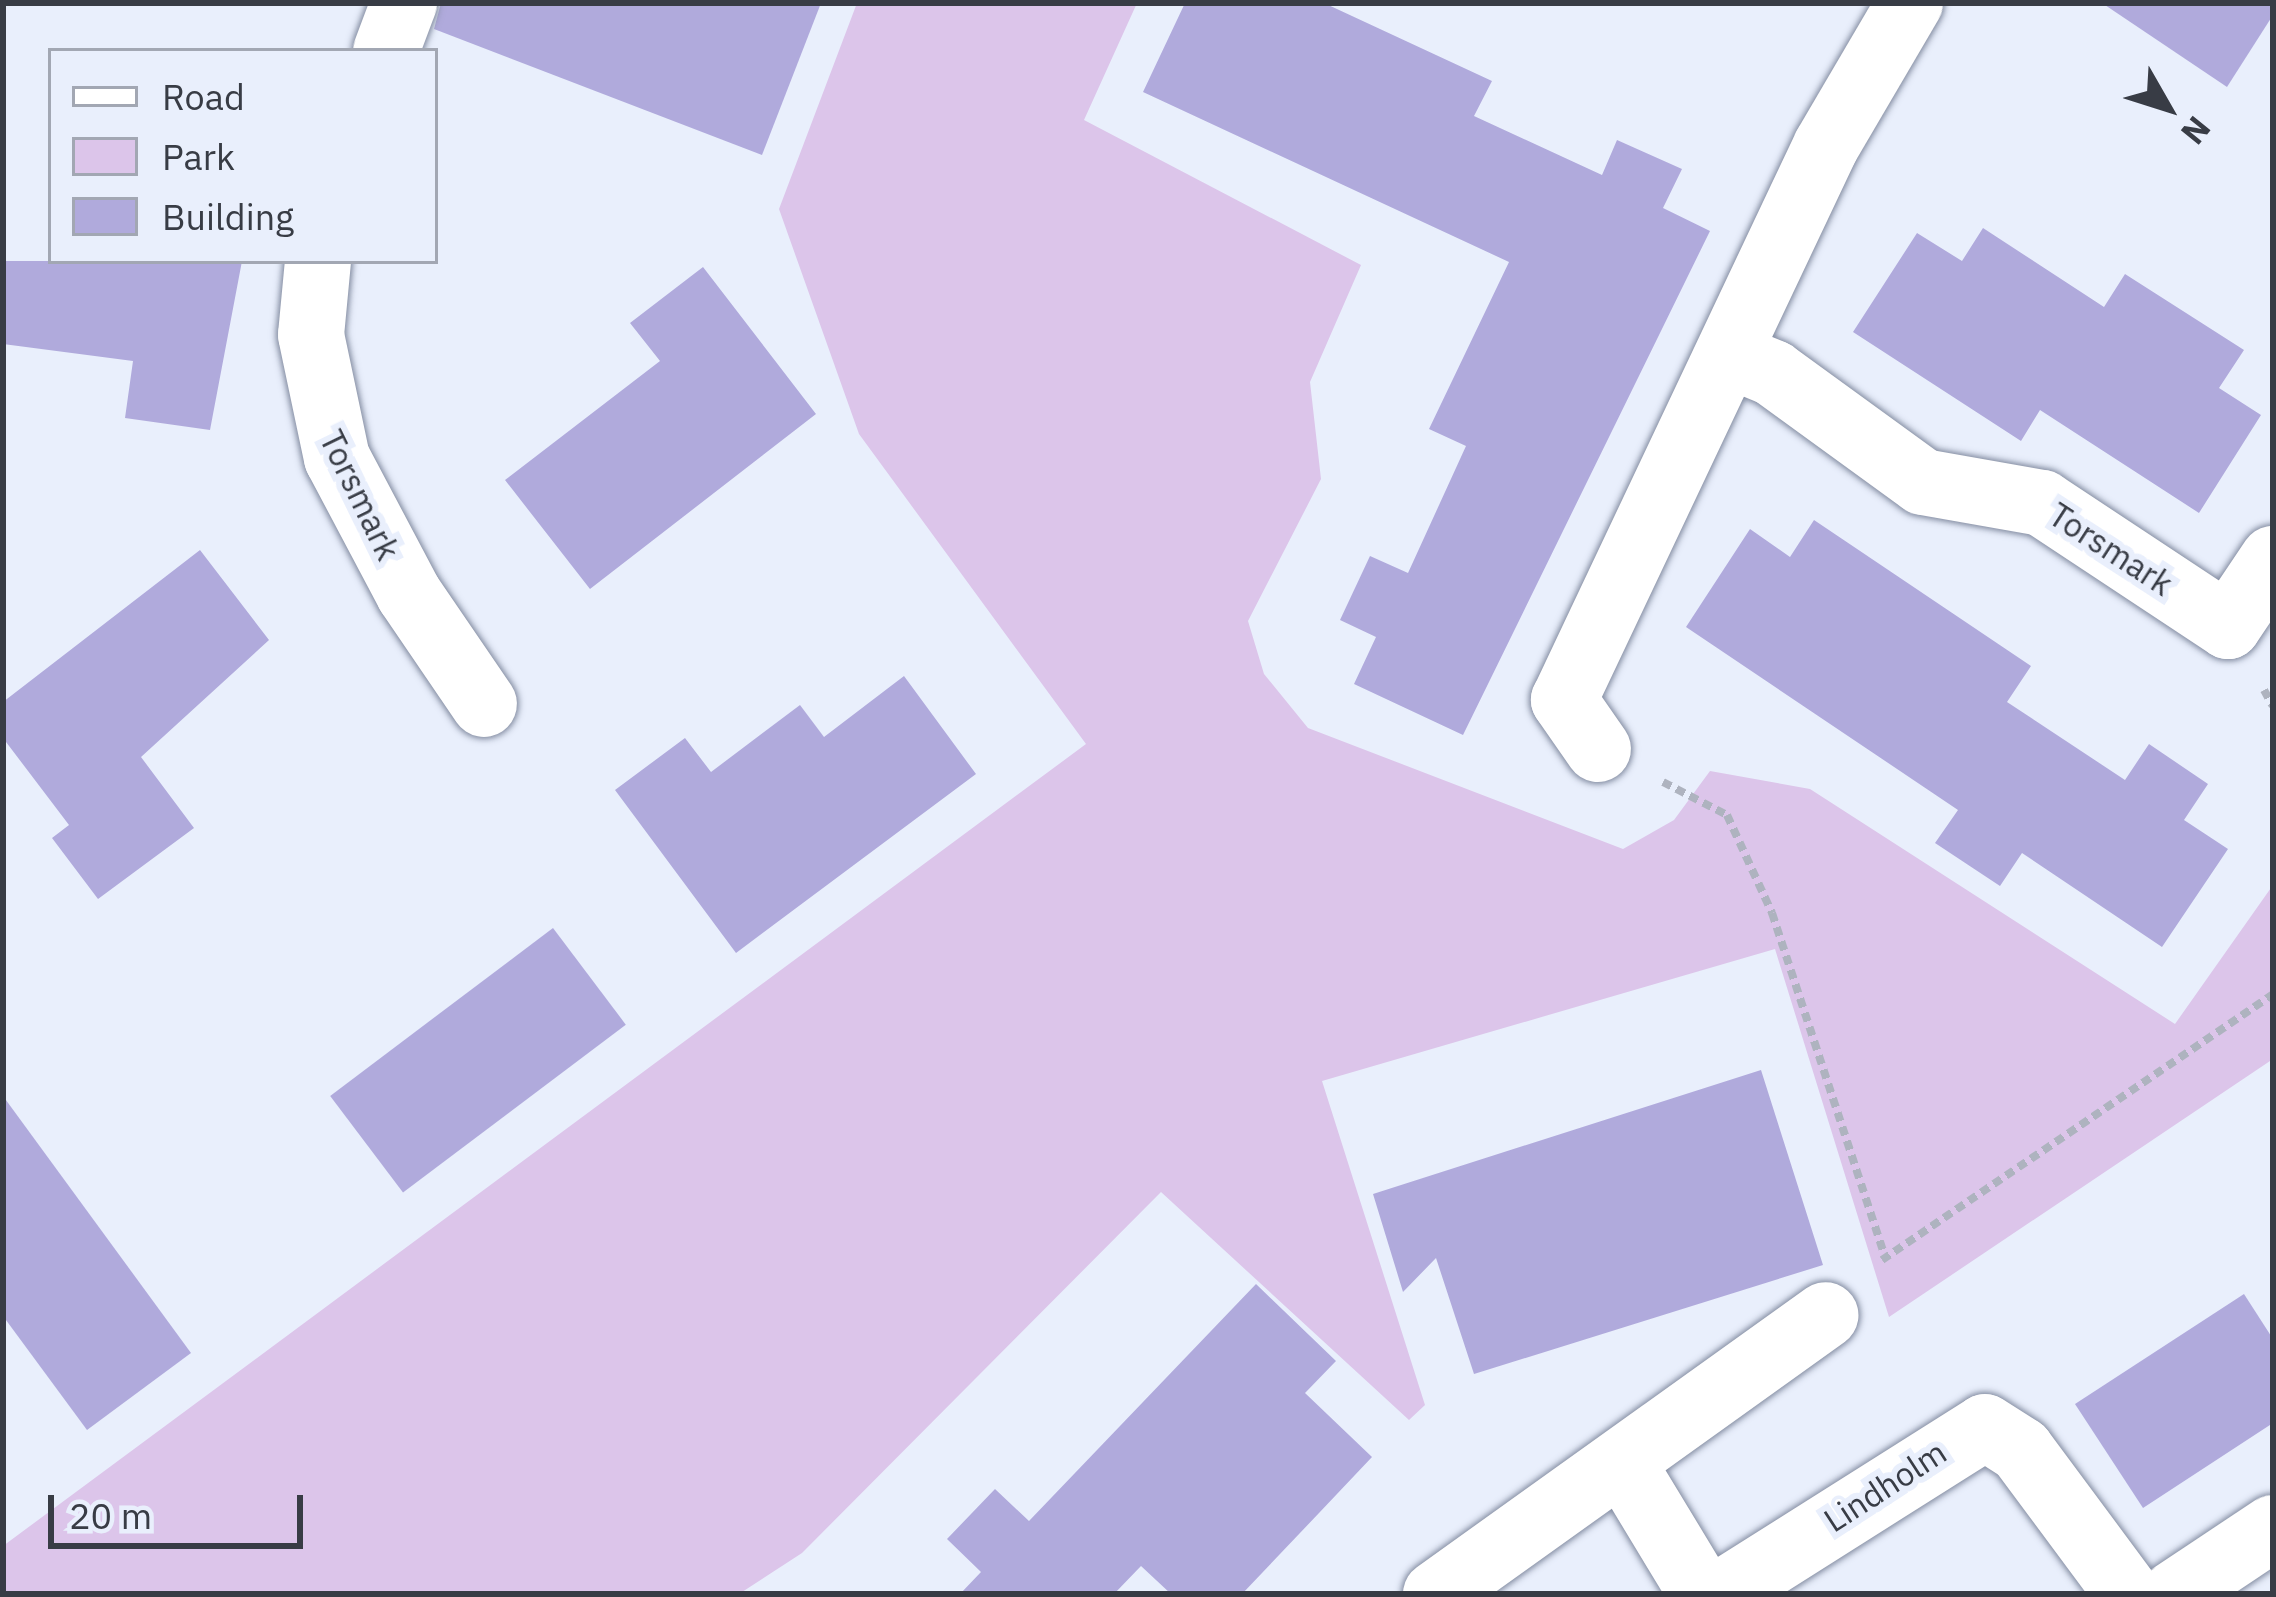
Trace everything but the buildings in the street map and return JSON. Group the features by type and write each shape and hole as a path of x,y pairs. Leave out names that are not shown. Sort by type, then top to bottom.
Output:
{"street":[{"path":"387,48 404,3"},
{"path":"1598,749 1564,700 1826,146 1910,3"},
{"name":"Torsmark","path":"318,264 313,357 337,458 409,594 484,704"},
{"name":"Torsmark","path":"1729,355 1773,373 1923,482 2042,502 2228,626 2273,559"},
{"path":"1436,1594 1825,1315"},
{"name":"Lindholm","path":"1721,1594 1985,1427 2021,1450 2128,1594"},
{"path":"1622,1462 1702,1594"},
{"path":"2174,1594 2273,1528"}],"path":[{"path":"1598,749 1727,815 1772,913 1885,1257"},
{"path":"1825,1315 1885,1257 2273,994"}],"green space":[{"path":"857,3 1137,3 1084,120 1361,265 1310,382 1321,479 1248,621 1264,674 1308,728 1623,849 1674,820 1710,771 1810,789 2175,1024 2273,885 2273,1059 1889,1317 1775,949 1322,1081 1425,1405 1409,1420 1161,1192 802,1553 739,1594 3,1594 3,1546 1086,744 859,434 779,209"}]}
